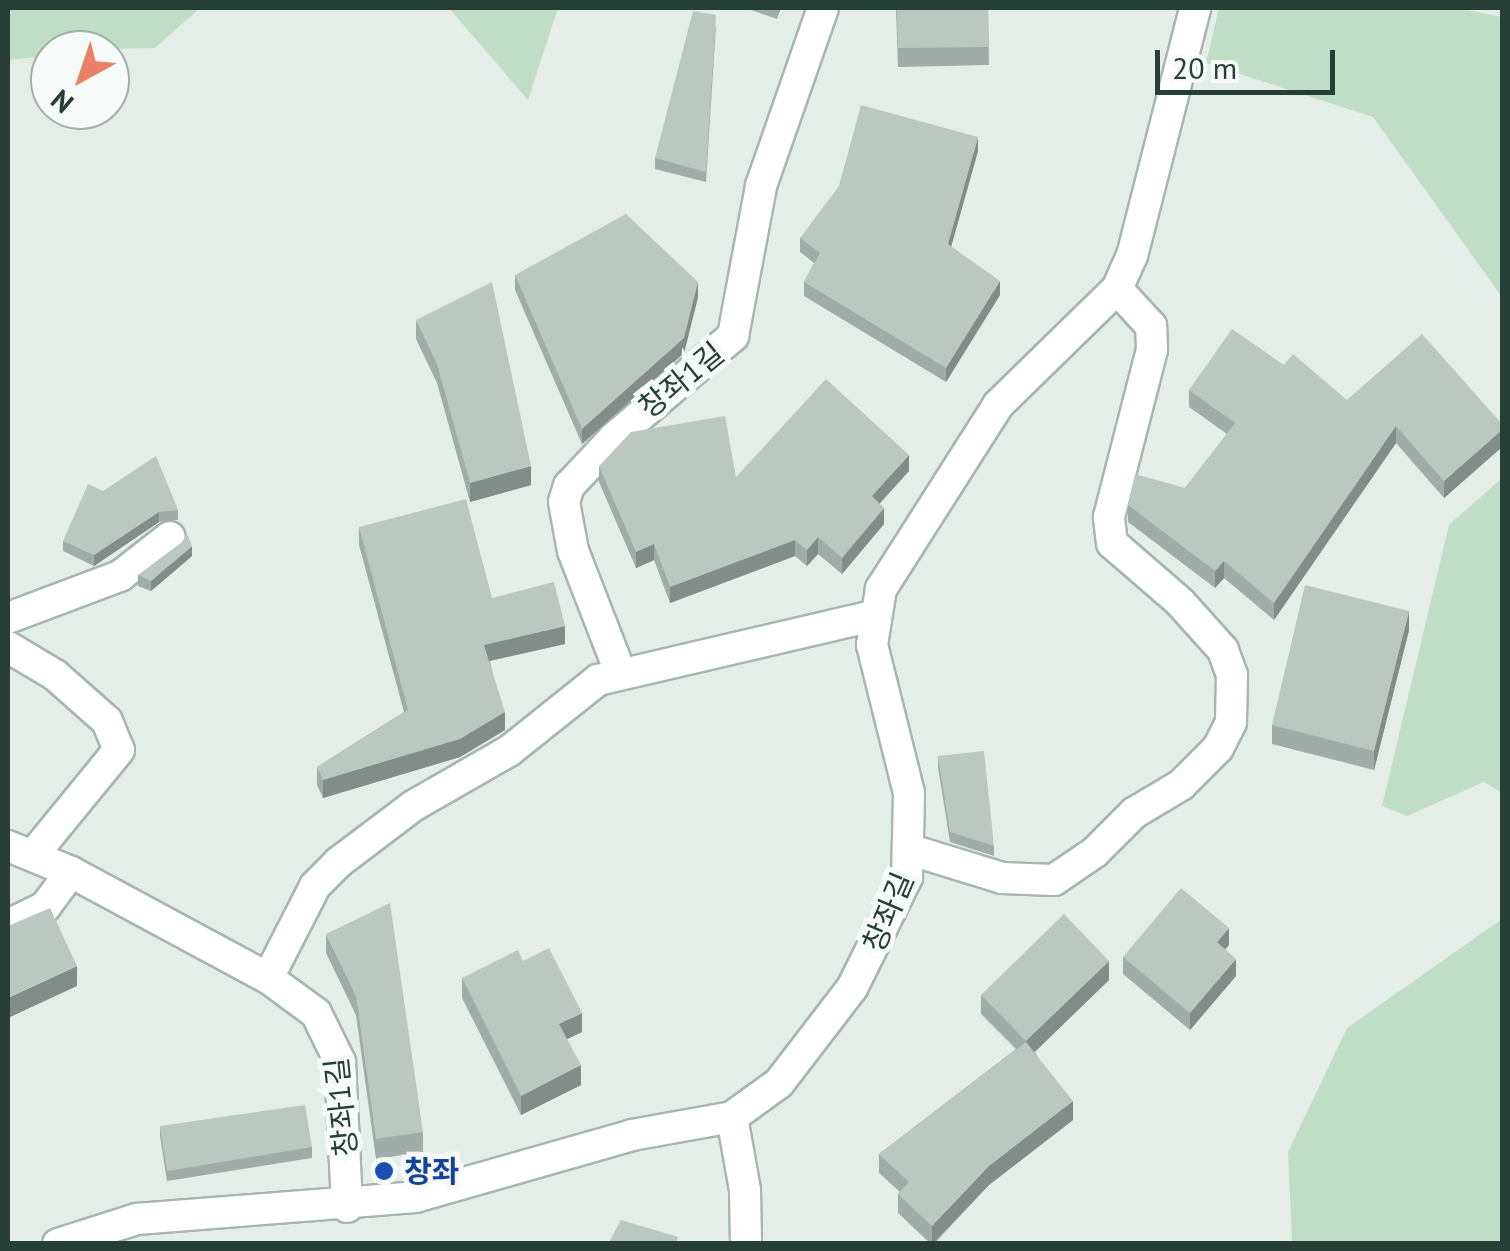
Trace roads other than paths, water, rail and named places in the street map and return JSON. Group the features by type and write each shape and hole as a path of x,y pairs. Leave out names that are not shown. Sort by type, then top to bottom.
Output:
{"street":[{"name":"창좌1길","path":"620,672 573,551 564,502 569,486 604,448 734,336 761,186 823,8"},
{"name":"창좌길","path":"58,1244 137,1219 198,1229 415,1197 632,1135 732,1116 780,1082 852,988 897,906 911,850 909,793 875,670 873,616 896,558 970,442 1022,379 1117,289 1132,256 1195,8"},
{"path":"911,850 1002,878 1054,880 1134,813 1180,785 1218,748 1231,722 1232,675 1222,650 1180,602 1112,544 1109,516 1152,350 1151,326 1117,289"},
{"path":"8,618 120,576 170,537"},
{"path":"268,978 307,900 339,862 413,806 509,751 576,694 620,672 873,616"},
{"path":"8,647 55,675 107,720 119,750 20,851"},
{"name":"창좌1길","path":"20,851 72,872 268,978 316,1013 336,1048 346,1111 347,1207"},
{"path":"8,925 45,907 72,872"},
{"path":"732,1116 745,1190 746,1244"}],"place":[{"name":"창좌","path":"384,1171"}]}
